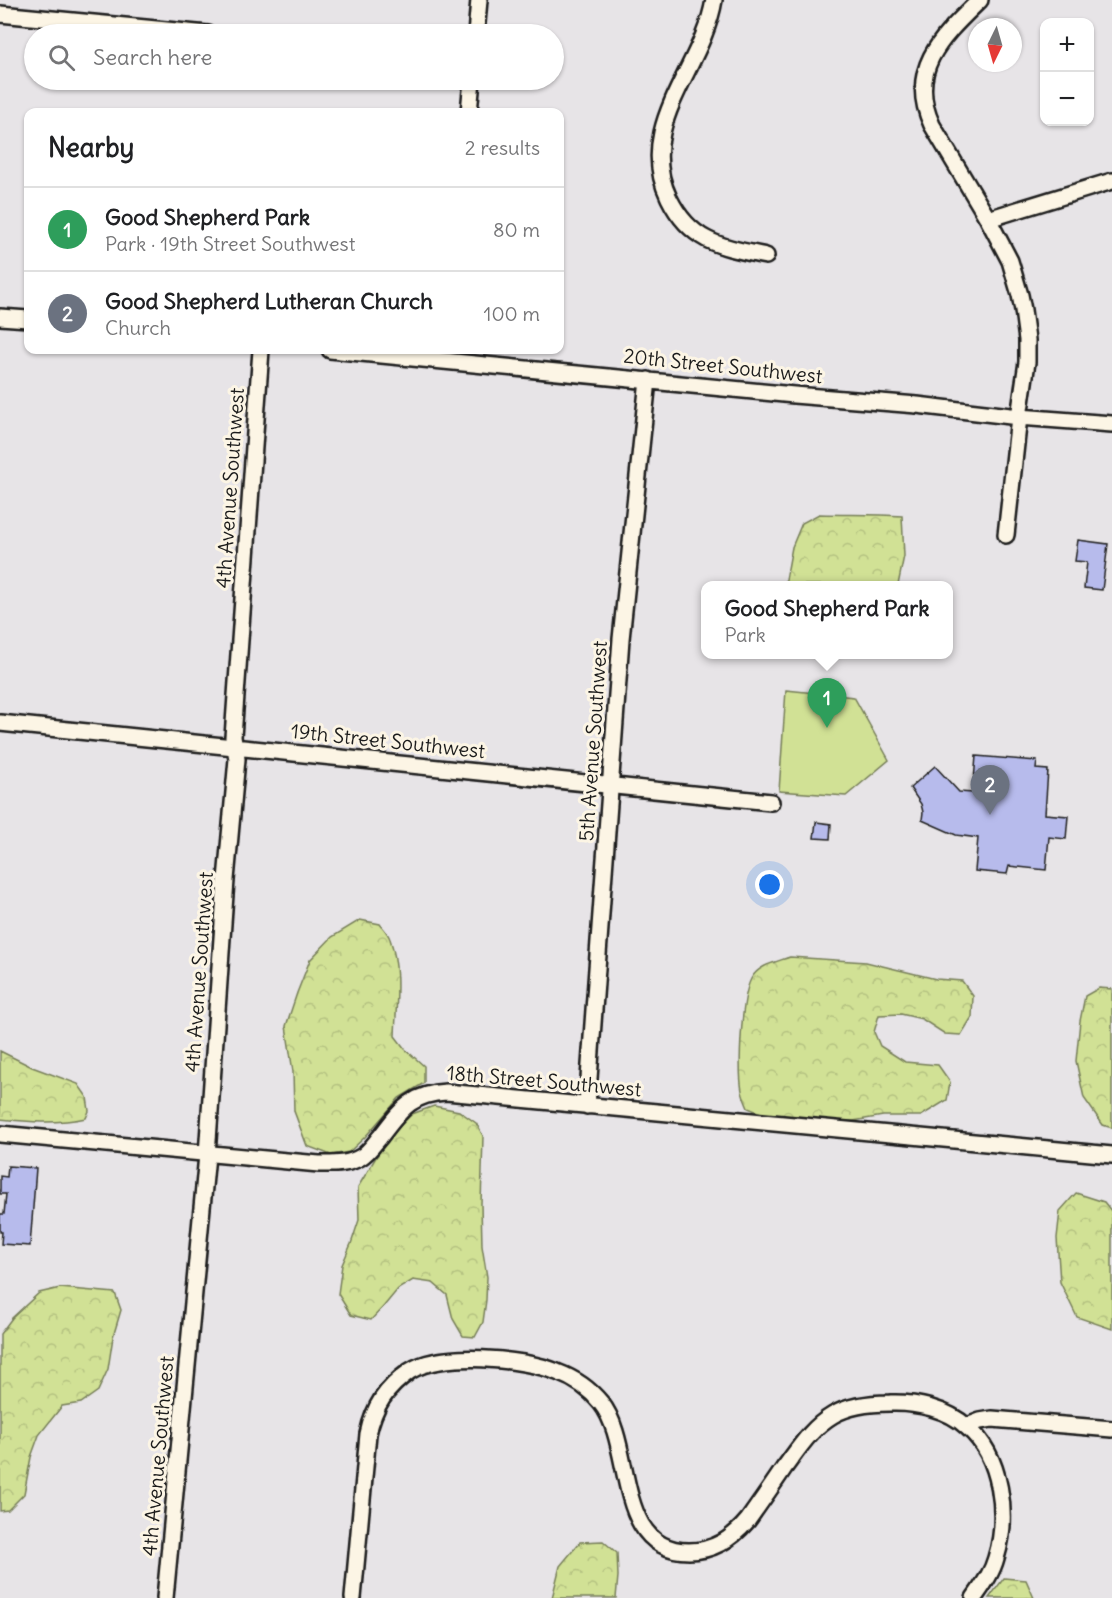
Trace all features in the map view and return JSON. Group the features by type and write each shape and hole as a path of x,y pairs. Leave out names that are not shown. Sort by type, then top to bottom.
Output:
{"street":[{"path":"477,24 479,0"},
{"path":"714,0 705,32 662,129 658,146 661,176 675,209 687,225 699,235 714,244 766,256"},
{"path":"980,0 952,27 936,48 926,70 924,93 927,114 932,125 988,219 1013,269 1026,326 1028,362 1019,417 1006,535"},
{"path":"0,14 104,24"},
{"path":"469,108 471,90"},
{"path":"988,219 1112,181"},
{"path":"0,316 24,319"},
{"name":"4th Avenue Southwest","path":"165,1598 207,1155 225,892 237,759 233,737 261,354"},
{"name":"20th Street Southwest","path":"424,354 794,395 1112,424"},
{"name":"5th Avenue Southwest","path":"587,1106 621,639 648,380"},
{"name":"19th Street Southwest","path":"0,723 771,802"},
{"name":"18th Street Southwest","path":"0,1134 207,1155 338,1164 352,1161 370,1149 399,1112 420,1096 431,1092 461,1092 1112,1155"},
{"path":"353,1598 368,1434 372,1417 389,1388 411,1370 433,1361 457,1358 528,1364 556,1371 584,1386 601,1403 612,1421 630,1500 644,1529 659,1543 685,1551 719,1545 736,1533 748,1520 808,1435 825,1420 844,1410 872,1403 902,1403 917,1404 949,1415 967,1426 984,1446 999,1484 1002,1513 1000,1543 996,1559 985,1583 974,1598"},
{"path":"967,1426 992,1419 1112,1429"}],"green space":[{"path":"819,514 902,516 904,556 899,581 786,581 792,547 802,523"},
{"path":"786,690 854,697 889,760 846,796 779,791"},
{"path":"360,920 380,924 390,939 397,975 395,1036 405,1049 424,1066 424,1083 399,1098 349,1152 331,1155 307,1146 294,1111 293,1072 286,1026 310,960 332,937"},
{"path":"790,957 866,962 936,979 962,981 973,996 972,1017 961,1035 945,1034 922,1019 901,1014 879,1015 874,1032 880,1046 905,1062 938,1065 950,1082 947,1100 921,1116 883,1116 853,1121 819,1121 768,1116 748,1108 742,1091 740,1067 741,1034 748,988 758,970"},
{"path":"1099,988 1112,989 1112,1128 1103,1125 1084,1098 1076,1061 1085,996"},
{"path":"0,1051 32,1067 78,1084 87,1097 89,1111 86,1118 43,1122 0,1119"},
{"path":"434,1106 459,1111 476,1123 483,1136 482,1246 487,1277 483,1322 475,1337 463,1336 453,1319 447,1295 433,1283 413,1280 398,1289 371,1320 351,1315 338,1294 342,1265 359,1220 358,1187 387,1139 412,1114"},
{"path":"1076,1193 1104,1202 1112,1212 1112,1329 1077,1317 1060,1282 1057,1238 1060,1211"},
{"path":"60,1288 115,1293 121,1310 113,1337 108,1369 98,1391 81,1403 62,1406 39,1435 31,1457 24,1494 8,1510 0,1511 0,1334 12,1318 39,1293"},
{"path":"603,1541 617,1553 616,1598 552,1598 560,1566 580,1542"},
{"path":"1004,1578 1026,1580 1034,1598 989,1598"}],"building":[{"path":"1078,540 1108,544 1102,590 1084,588 1087,562 1075,561"},
{"path":"976,756 1037,761 1036,769 1048,770 1045,814 1068,816 1066,839 1049,837 1046,870 1009,866 1007,874 975,871 978,838 956,835 922,820 921,804 910,788 935,766 959,792 973,793"},
{"path":"816,822 831,824 830,839 814,838"},
{"path":"8,1166 36,1168 30,1246 1,1244 0,1214 4,1214 6,1194 0,1194 0,1176 7,1177"}],"place":[{"name":"Good Shepherd Park","path":"827,728"},
{"name":"Good Shepherd Lutheran Church","path":"990,815"}]}
